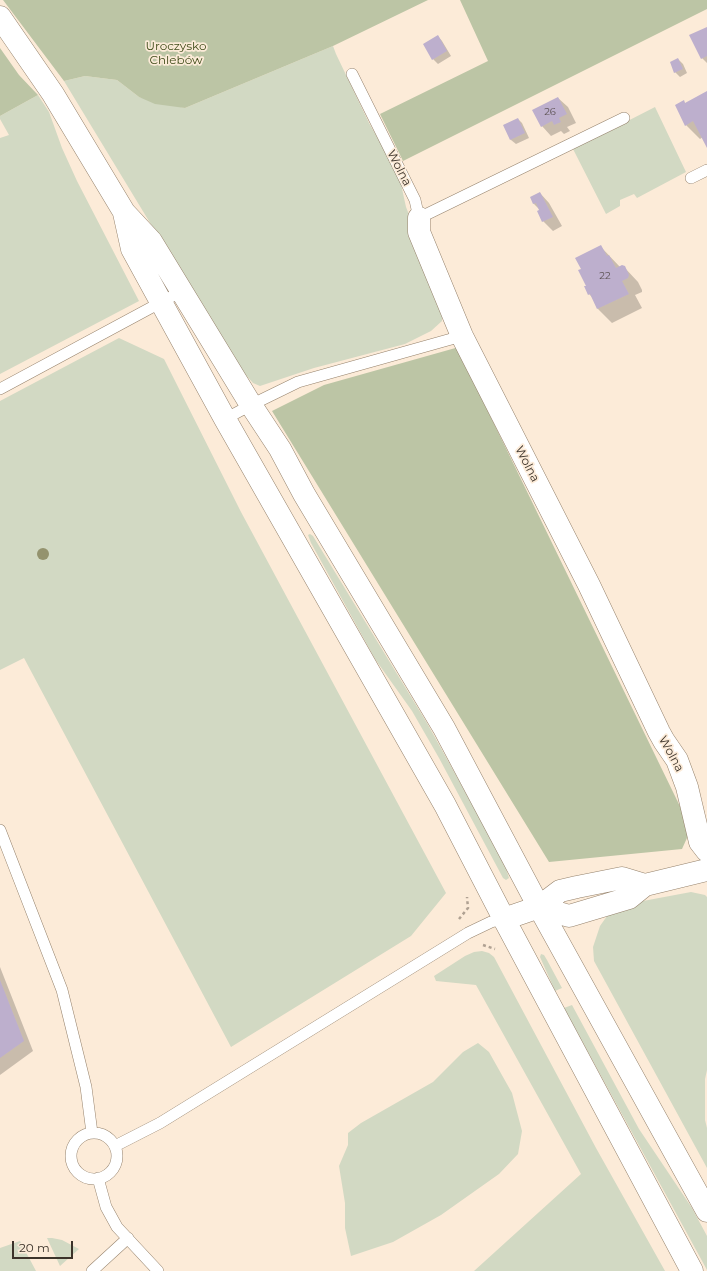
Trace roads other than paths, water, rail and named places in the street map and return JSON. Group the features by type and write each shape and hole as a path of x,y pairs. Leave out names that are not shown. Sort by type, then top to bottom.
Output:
{"street":[{"path":"0,17 53,94 124,212 151,241 251,405 280,449 308,501 444,728 539,907 707,1211"},
{"path":"124,212 132,249 225,419 445,805 504,919 692,1271"},
{"name":"Wolna","path":"419,218 419,232 462,336 589,585 659,732 677,760 687,786 700,842 707,850"},
{"path":"504,919 539,907 560,892 577,887 622,878 645,885 707,870"}],"lane":[{"name":"Wolna","path":"352,74 415,200 419,218"},
{"path":"419,218 624,118"},
{"path":"691,178 707,170"},
{"path":"0,389 182,292"},
{"path":"225,419 298,382 462,336"},
{"path":"0,830 62,990 86,1086 92,1133"},
{"path":"115,1146 160,1123 468,933 491,922 504,919"},
{"path":"99,1133 106,1136 115,1146 117,1160 111,1172 98,1178 91,1179 78,1172 73,1166 71,1152 74,1144 84,1135 99,1133"},
{"path":"98,1178 106,1207 117,1227 158,1271"},
{"path":"92,1271 128,1238"}],"park label":[{"name":"Uroczysko Chlebów","path":"176,53"}]}
